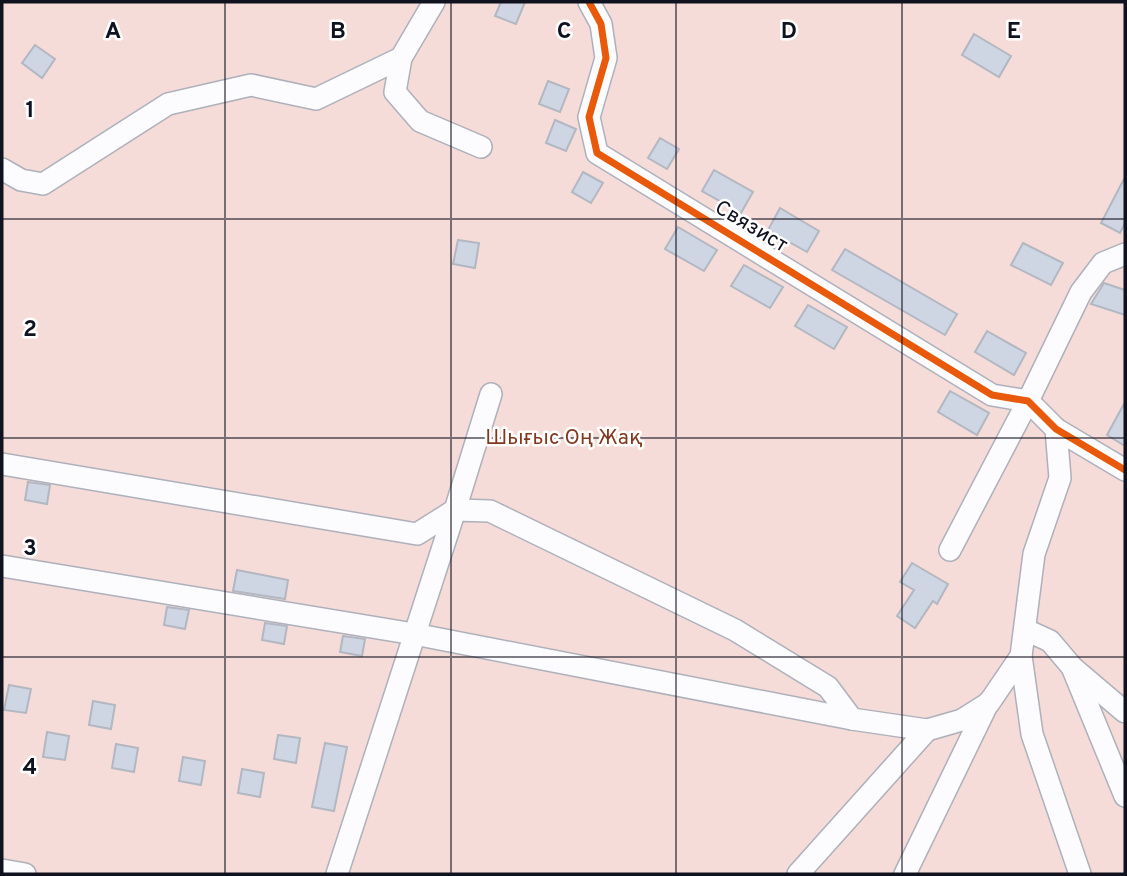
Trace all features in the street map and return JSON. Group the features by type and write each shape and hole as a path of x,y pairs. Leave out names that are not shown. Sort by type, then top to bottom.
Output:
{"street":[{"path":"434,2 401,58 394,92 421,121 481,147"},
{"name":"Связист","path":"589,2 601,24 606,58 589,117 597,153 992,395 1028,401"},
{"path":"2,169 21,180 43,184 168,104 251,85 316,99 401,58"},
{"path":"950,550 1081,292 1103,263 1125,254"},
{"path":"337,874 491,394"},
{"path":"1028,401 1056,429 1125,470"},
{"path":"1056,429 1060,478 1034,554 1021,656 1032,734 1080,874"},
{"path":"2,464 417,534 455,510 490,511 735,630 828,687 852,719"},
{"path":"2,566 415,635 852,719 927,730 962,720 989,703"},
{"path":"1026,630 1050,641 1072,667 1125,712"},
{"path":"905,874 989,703 1021,656"},
{"path":"1072,667 1125,796"},
{"path":"798,874 927,730"},
{"path":"2,870 25,874"}],"green space":[{"name":"Шығыс Оң Жақ","path":"2,2 1125,2 1125,874 2,874"}],"building":[{"path":"501,2 525,2 516,24 495,16"},
{"path":"974,34 1011,56 999,77 962,55"},
{"path":"35,45 55,59 42,78 22,63"},
{"path":"548,81 569,89 560,112 539,104"},
{"path":"555,120 576,129 566,151 546,143"},
{"path":"660,138 679,149 667,169 648,158"},
{"path":"714,170 753,192 741,213 702,191"},
{"path":"583,172 603,183 591,203 572,192"},
{"path":"1125,177 1125,223 1120,233 1101,223"},
{"path":"780,208 819,231 807,252 768,230"},
{"path":"678,227 717,250 704,271 665,249"},
{"path":"458,240 479,243 475,268 453,264"},
{"path":"1023,243 1063,263 1051,285 1011,265"},
{"path":"845,249 957,314 945,335 832,270"},
{"path":"744,265 783,287 770,308 731,286"},
{"path":"1104,283 1125,290 1125,315 1091,304"},
{"path":"808,305 847,327 834,349 795,326"},
{"path":"987,331 1026,353 1014,375 975,352"},
{"path":"950,391 989,413 977,435 938,412"},
{"path":"1125,402 1125,446 1107,435"},
{"path":"28,482 50,485 47,504 25,500"},
{"path":"912,563 948,584 937,604 933,601 915,628 897,616 914,590 900,582"},
{"path":"237,570 288,580 285,599 233,591"},
{"path":"167,607 189,610 185,629 164,625"},
{"path":"265,623 287,626 284,644 262,640"},
{"path":"343,636 365,639 362,656 340,652"},
{"path":"9,685 31,689 26,713 4,710"},
{"path":"93,701 115,705 111,729 89,725"},
{"path":"47,732 69,736 65,760 43,757"},
{"path":"278,735 300,738 296,763 274,759"},
{"path":"325,743 347,747 334,811 312,807"},
{"path":"116,744 138,748 134,772 112,768"},
{"path":"183,757 205,761 201,785 179,781"},
{"path":"242,769 264,773 260,797 238,793"}],"cycle path":[{"path":"589,2 601,24 606,58 589,117 597,153 992,395 1028,401 1056,429 1125,470"}]}
